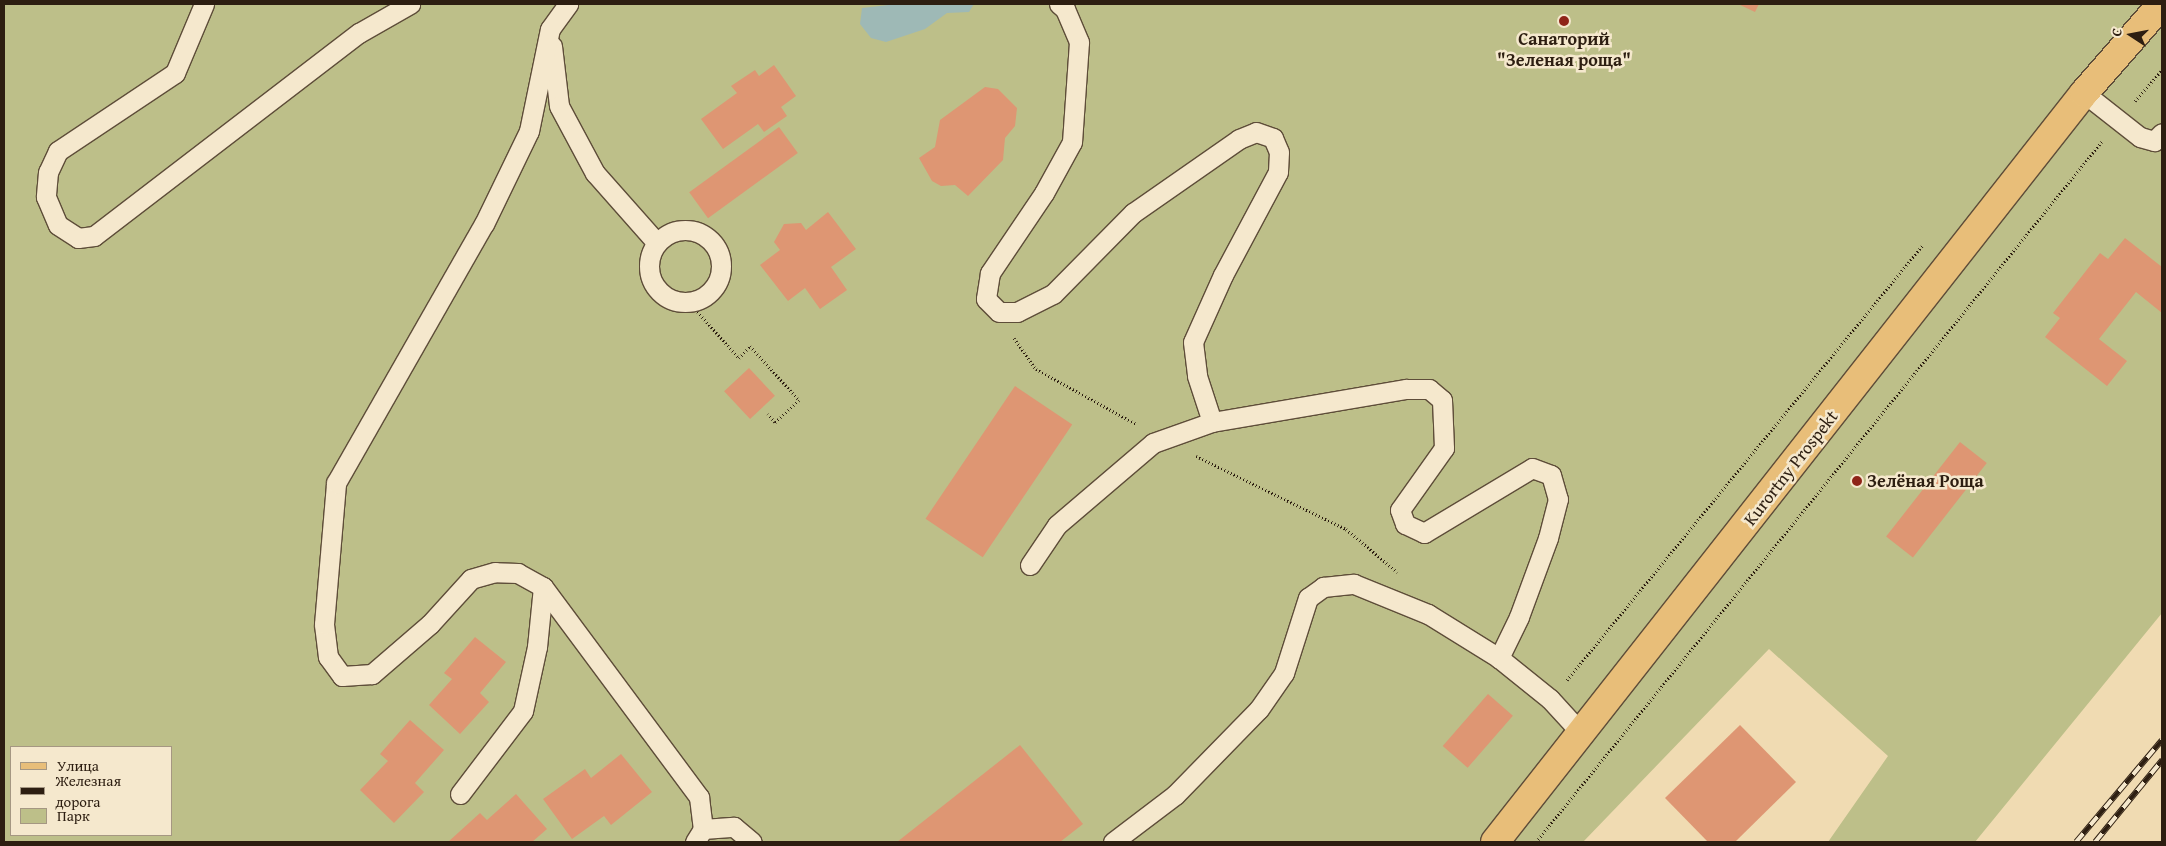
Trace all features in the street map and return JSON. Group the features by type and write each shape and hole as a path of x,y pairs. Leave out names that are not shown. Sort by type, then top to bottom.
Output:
{"main road":[{"name":"Kurortny Prospekt","path":"1496,842 2084,92 2162,4"}],"lane":[{"path":"204,4 175,74 58,151 48,172 46,197 58,225 78,238 94,236 359,33 410,4"},
{"path":"568,4 550,29 529,131 484,224 336,482 324,624 328,657 342,676 372,674 430,624 471,579 495,572 518,573 543,587 700,797 699,836 734,827 752,842"},
{"path":"1063,6 1079,42 1072,142 1044,193 990,273 986,299 1000,312 1017,312 1054,294 1132,214 1239,139 1256,132 1273,138 1279,152 1278,172 1222,276 1192,342 1197,376 1212,422"},
{"path":"550,29 559,106 595,173 656,242"},
{"path":"2084,92 2140,137 2154,141 2162,133"},
{"path":"678,229 703,233 720,252 720,278 705,298 679,303 657,290 647,266 656,242 678,229"},
{"path":"1030,565 1057,525 1153,443 1212,422 1397,390 1429,389 1442,400 1444,448 1400,510 1405,524 1424,533 1532,468 1551,475 1558,498 1548,538 1519,617 1499,658"},
{"path":"1113,842 1175,795 1259,709 1284,673 1308,598 1323,587 1354,584 1428,614 1499,658 1550,700 1582,734"},
{"path":"460,794 523,711 537,648 543,587"}],"path":[{"path":"1536,842 2118,121 2162,70"},
{"path":"1550,700 1927,240"},
{"path":"986,299 1036,369 1163,439 1346,529 1404,578"},
{"path":"688,301 739,358 750,346 799,400 775,422 768,414"}],"green space":[{"path":"4,4 2162,4 2162,613 1975,842 1828,842 1888,756 1769,649 1583,842 4,842"}],"water":[{"path":"897,4 974,4 969,12 947,13 925,29 886,42 871,38 860,24 862,8"}],"building":[{"path":"1738,4 1759,4 1755,12"},
{"path":"774,65 796,96 781,107 787,116 764,132 758,124 723,149 701,119 737,93 731,86 755,70 759,76"},
{"path":"985,87 998,89 1017,108 1015,126 1005,138 1003,160 968,196 955,185 941,186 932,181 919,158 935,147 940,120"},
{"path":"779,127 798,153 708,218 689,192"},
{"path":"828,212 856,249 831,267 847,290 820,309 805,288 788,301 760,265 780,250 774,242 784,224 801,223 806,230"},
{"path":"2125,238 2162,267 2162,313 2136,292 2099,339 2127,361 2107,386 2045,337 2060,318 2053,313 2100,253 2108,259"},
{"path":"749,368 775,396 750,419 724,391"},
{"path":"1015,386 1072,425 983,557 926,519"},
{"path":"1960,442 1987,463 1913,557 1886,537"},
{"path":"475,637 506,662 480,693 489,702 460,734 429,705 452,679 444,673"},
{"path":"1488,694 1513,716 1468,768 1443,746"},
{"path":"410,720 444,750 415,783 424,792 394,823 360,790 388,761 380,754"},
{"path":"1740,725 1796,782 1735,842 1708,842 1665,798"},
{"path":"1020,745 1083,824 1060,842 897,842"},
{"path":"621,754 652,792 611,825 604,816 572,839 543,799 585,769 591,778"},
{"path":"516,794 547,829 532,842 448,842 480,813 487,820"}],"railway":[{"path":"2076,842 2162,740"},
{"path":"2095,842 2162,760"}],"place":[{"name":"Санаторий \"Зеленая роща\"","path":"1564,21"},
{"name":"Зелёная Роща","path":"1857,481"}]}
